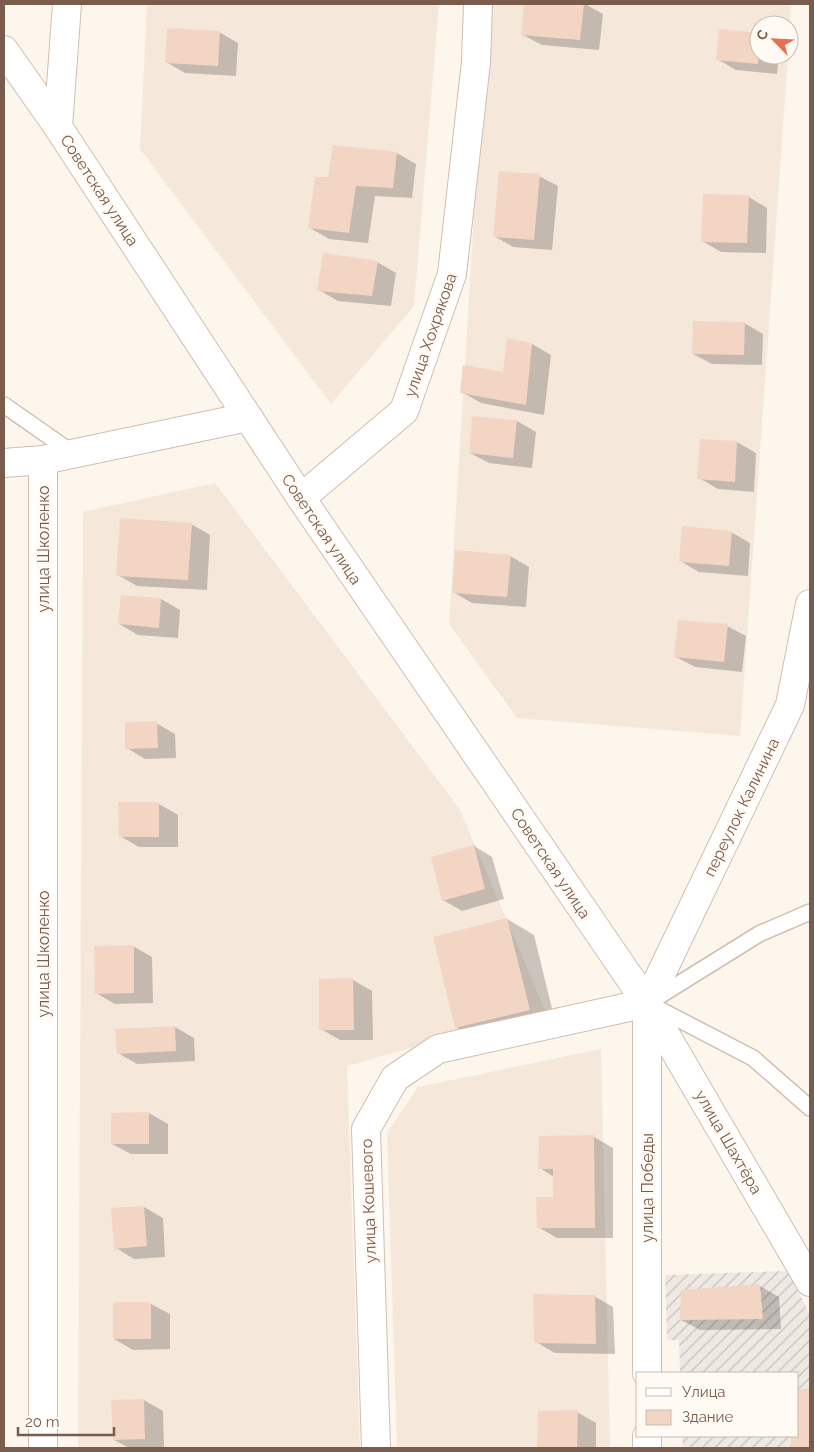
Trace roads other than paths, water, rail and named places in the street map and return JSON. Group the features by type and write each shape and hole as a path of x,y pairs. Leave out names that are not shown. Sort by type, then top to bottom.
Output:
{"street":[{"path":"58,127 67,4"},
{"name":"улица Хохрякова","path":"301,498 404,411 452,274 476,62 478,4"},
{"name":"Советская улица","path":"4,50 58,127 301,498 647,1003"},
{"path":"4,463 43,460 248,417"},
{"name":"улица Школенко","path":"43,460 43,1448"},
{"name":"переулок Калинина","path":"647,1003 790,706 810,604"},
{"name":"улица Шахтёра","path":"647,1003 810,1282"},
{"name":"улица Победы","path":"647,1003 647,1372"},
{"name":"улица Кошевого","path":"376,1448 366,1129 395,1078 438,1049 647,1003"}],"lane":[{"path":"4,405 74,454"},
{"path":"647,1003 759,934 810,912"},
{"path":"647,1003 753,1058 810,1108"}]}
